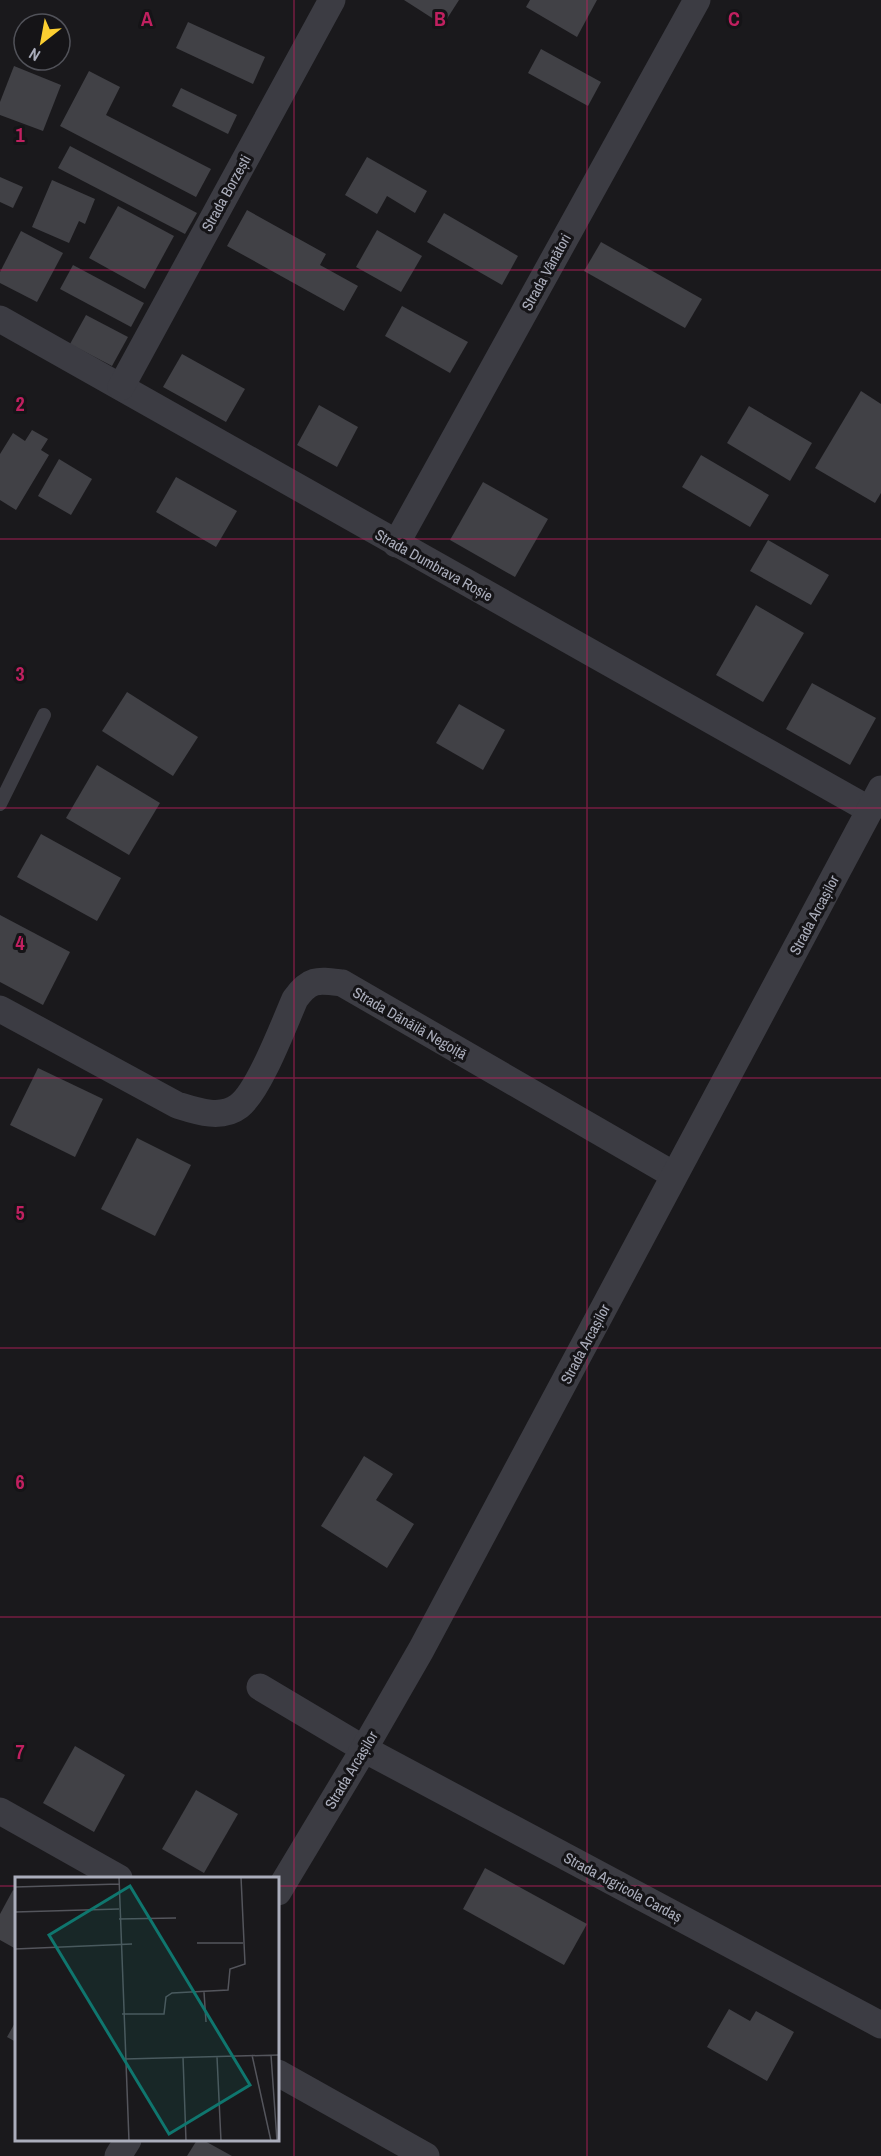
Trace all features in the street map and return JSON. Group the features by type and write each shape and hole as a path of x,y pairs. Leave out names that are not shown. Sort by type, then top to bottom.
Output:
{"street":[{"name":"Strada Borzești","path":"121,387 332,0"},
{"name":"Strada Vânători","path":"396,544 697,0"},
{"name":"Strada Dumbrava Roșie","path":"0,319 396,544 875,800"},
{"name":"Strada Arcașilor","path":"279,1890 421,1650 875,800"},
{"name":"Strada Dănăilă Negoiță","path":"0,1009 177,1105 205,1113 225,1112 239,1107 255,1089 295,999 304,987 312,982 342,983 674,1175"},
{"name":"Strada Argricola Cardaș","path":"261,1687 364,1749 881,2025"},
{"path":"0,1810 117,1877"},
{"path":"279,2074 426,2156"},
{"path":"118,2156 127,2141"}],"lane":[{"path":"0,804 44,715"}],"building":[{"path":"404,0 459,0 443,25"},
{"path":"530,0 597,0 577,37 526,7"},
{"path":"188,22 265,57 253,84 176,48"},
{"path":"541,49 601,82 588,106 528,73"},
{"path":"12,71 29,72 61,85 43,131 0,115 0,102"},
{"path":"89,71 120,87 106,115 211,169 196,197 60,126"},
{"path":"181,88 237,115 228,134 172,106"},
{"path":"70,146 197,213 185,234 58,168"},
{"path":"367,157 427,191 415,213 387,196 377,214 345,195"},
{"path":"0,177 23,187 13,208 0,202"},
{"path":"52,180 95,199 85,224 79,221 69,243 32,227"},
{"path":"118,206 174,236 145,289 89,258"},
{"path":"247,210 326,254 320,265 358,286 344,311 227,246"},
{"path":"444,213 518,256 502,285 427,242"},
{"path":"377,230 422,256 401,292 356,267"},
{"path":"21,231 63,253 37,302 0,283 0,272"},
{"path":"601,242 702,299 685,328 584,271"},
{"path":"73,265 144,303 131,327 60,289"},
{"path":"402,306 468,342 450,373 385,336"},
{"path":"86,315 128,337 112,366 70,344"},
{"path":"182,354 245,389 226,422 163,387"},
{"path":"861,391 881,404 881,493 875,503 815,468"},
{"path":"319,405 358,427 337,467 297,445"},
{"path":"749,406 812,443 790,481 727,443"},
{"path":"32,430 48,439 41,450 49,455 16,510 0,500 0,454 13,433 25,441"},
{"path":"701,455 769,495 750,527 682,487"},
{"path":"59,459 92,479 71,515 38,496"},
{"path":"176,477 237,511 216,547 156,512"},
{"path":"483,482 548,519 515,577 450,540"},
{"path":"768,540 829,575 811,605 750,571"},
{"path":"756,605 804,633 763,702 716,675"},
{"path":"812,683 876,718 850,765 786,729"},
{"path":"127,692 198,737 173,776 102,731"},
{"path":"459,704 505,730 483,770 436,743"},
{"path":"97,765 160,803 129,855 66,818"},
{"path":"41,834 121,878 97,921 17,877"},
{"path":"0,915 70,952 43,1005 0,982"},
{"path":"38,1068 103,1099 75,1157 10,1125"},
{"path":"137,1138 191,1165 155,1236 101,1209"},
{"path":"364,1456 393,1474 376,1500 414,1524 387,1568 321,1526"},
{"path":"75,1746 125,1775 94,1832 43,1803"},
{"path":"196,1790 238,1814 204,1873 162,1849"},
{"path":"485,1868 587,1924 564,1965 463,1909"},
{"path":"13,1890 15,1891 15,1948 0,1940 0,1914"},
{"path":"729,2009 750,2021 756,2011 794,2032 767,2081 707,2047"},
{"path":"15,2023 15,2041 7,2037"},
{"path":"196,2141 205,2141 232,2156 187,2156"}]}
